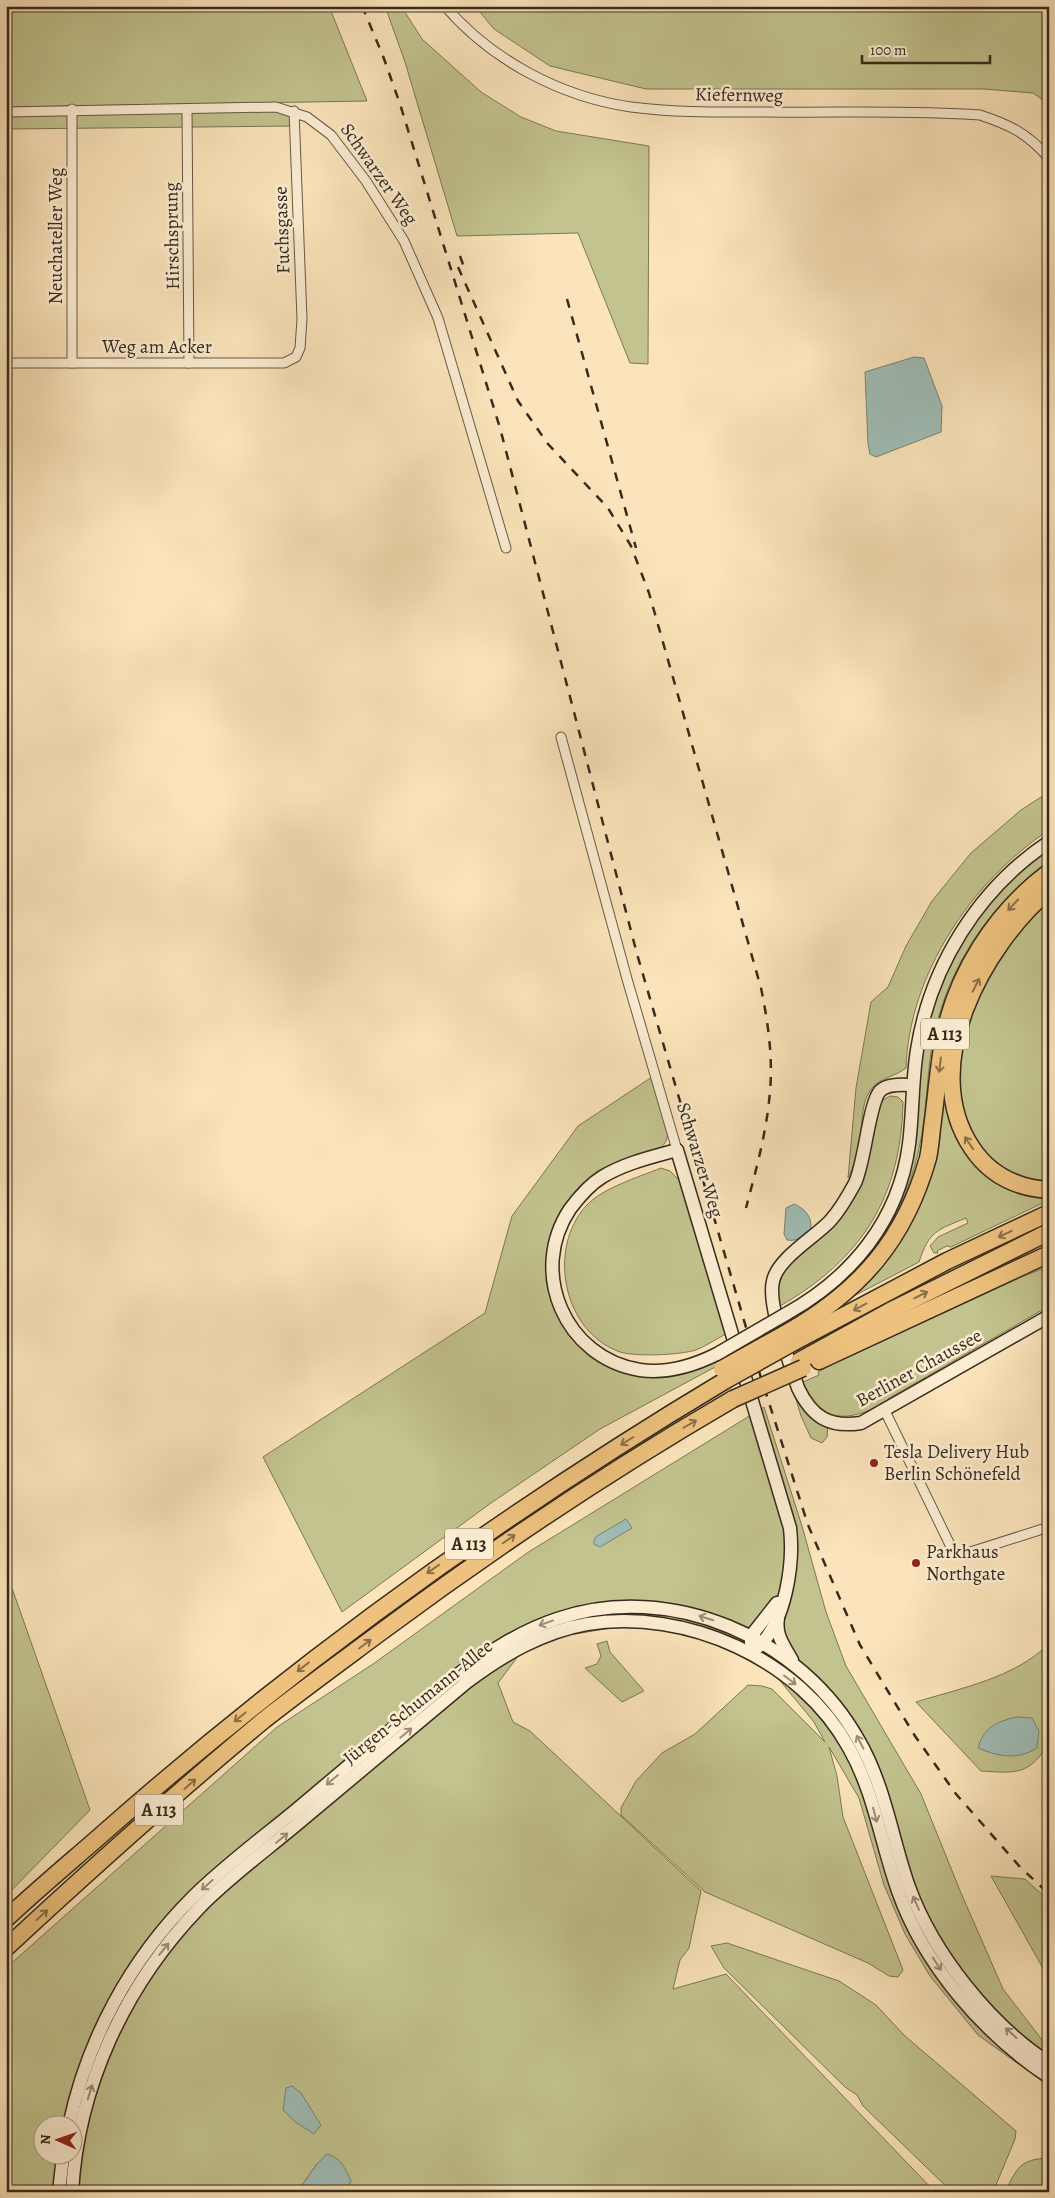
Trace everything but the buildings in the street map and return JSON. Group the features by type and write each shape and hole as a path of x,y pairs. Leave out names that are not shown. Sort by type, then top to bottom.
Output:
{"highway":[{"name":"A 113","path":"792,1337 868,1272 887,1249 902,1225 928,1157 943,1041 959,988 987,936 1014,903 1049,872"},
{"path":"1049,890 1016,922 997,947 970,996 956,1049 952,1091 954,1107 962,1133 978,1156 1002,1178 1030,1189 1049,1190"},
{"name":"A 113","path":"6,1920 199,1751 338,1639 415,1582 530,1503 668,1415 722,1368 792,1337 1049,1213"},
{"path":"801,1365 915,1298 1049,1232"},
{"path":"801,1365 1049,1254"},
{"name":"A 113","path":"6,1948 210,1765 318,1679 424,1599 521,1531 669,1436 733,1399 801,1365"}],"street":[{"name":"Kiefernweg","path":"445,6 482,42 510,62 561,88 596,100 659,110 980,115 1012,126 1038,146 1049,158"},
{"name":"Schwarzer Weg","path":"6,112 276,108 294,112 317,123 341,147 392,220 415,264 438,318 506,548"},
{"name":"Neuchateller Weg","path":"72,110 72,363"},
{"name":"Hirschsprung","path":"187,110 189,363"},
{"name":"Fuchsgasse","path":"294,112 302,319 300,348"},
{"name":"Weg am Acker","path":"6,363 284,363 296,356 300,348"},
{"name":"Schwarzer Weg","path":"561,737 627,980 790,1528 791,1565 780,1611 757,1639"},
{"path":"677,1150 635,1162 601,1177 579,1196 563,1220 554,1245 552,1271 554,1288 564,1316 588,1346 604,1357 621,1365 640,1370 659,1371 686,1367 722,1368 786,1314 827,1288 861,1255 884,1222 901,1183 909,1146 917,1050 925,1015 934,988 954,945 973,916 993,891 1019,865 1049,842"},
{"name":"Berliner Chaussee","path":"913,1086 889,1086 880,1091 873,1104 864,1156 856,1180 845,1201 831,1220 779,1267 773,1280 771,1295 778,1324 798,1388 809,1408 823,1420 836,1424 861,1423 1049,1316"},
{"path":"885,1411 953,1552 964,1554 1049,1527"},
{"name":"Schwarzer Weg","path":"750,1653 784,1594"},
{"name":"Jürgen-Schumann-Allee","path":"72,2116 84,2071 97,2037 115,2001 146,1953 186,1905 453,1678 485,1655 509,1639 534,1627 560,1618 611,1608 675,1611 715,1621 757,1639 794,1663 829,1698 847,1720 860,1742 880,1786 910,1889 923,1918 954,1971 989,2013 1030,2050 1049,2063"},
{"path":"780,1611 776,1628 794,1663"},
{"name":"Jürgen-Schumann-Allee","path":"72,2192 77,2146 95,2074 108,2041 126,2006 157,1958 199,1908 467,1682 512,1651 538,1639 586,1624 613,1621 662,1624 717,1638 761,1659 801,1688 819,1705 835,1725 860,1769 870,1795 899,1893 911,1921 928,1950 946,1978 980,2021 1003,2043 1049,2077"},
{"path":"60,2192 62,2166"}],"green space":[{"path":"6,6 329,6 367,101 6,107"},
{"path":"385,6 401,6 422,39 481,92 521,117 556,131 649,146 648,364 630,363 578,233 457,236 405,62"},
{"path":"475,6 1049,6 1049,104 1033,93 984,89 646,89 550,66 494,29"},
{"path":"274,110 290,116 295,126 6,129 6,117"},
{"path":"1049,792 1049,830 1021,851 995,875 971,903 950,933 932,965 919,998 910,1033 906,1068 879,1082 868,1094 865,1100 858,1151 848,1178 856,1088 871,1002 888,987 906,946 932,901 971,853 1021,810"},
{"path":"1049,849 1049,861 1029,877 994,912 965,953 954,975 944,999 934,1035 919,1151 911,1179 900,1206 886,1231 870,1254 851,1275 829,1295 804,1313 803,1310 828,1293 850,1274 870,1252 887,1227 929,1023 936,995 947,969 978,918 1018,875"},
{"path":"1049,897 1049,1186 1031,1184 985,1159 959,1109 959,1054 970,1011 1001,950"},
{"path":"652,1077 667,1125 667,1138 662,1147 654,1153 566,1205 555,1222 548,1252 549,1285 581,1347 639,1374 715,1361 717,1366 600,1429 491,1503 342,1612 263,1457 485,1313 512,1216 578,1126"},
{"path":"945,1085 946,1101 953,1128 965,1152 974,1162 985,1172 1010,1188 1029,1195 1049,1197 1049,1200 951,1247 947,1246 937,1251 938,1253 934,1253 930,1246 938,1237 968,1223 966,1218 941,1229 926,1244 919,1262 850,1298 876,1271 894,1248"},
{"path":"890,1096 898,1097 903,1102 901,1136 885,1196 872,1222 834,1268 809,1288 780,1306 779,1285 787,1266 864,1171 878,1109 883,1100"},
{"path":"661,1168 670,1171 683,1184 726,1334 689,1352 658,1355 627,1354 601,1342 585,1327 574,1308 567,1288 565,1266 567,1244 574,1224 586,1206 593,1200 621,1184"},
{"path":"1049,1266 1049,1306 888,1399 888,1401 862,1413 839,1416 828,1413 810,1397 803,1382 819,1375 818,1372 834,1363 1004,1284"},
{"path":"793,1389 806,1412 828,1426 827,1437 822,1443 811,1438 801,1416"},
{"path":"764,1407 802,1526 826,1612 846,1666 921,1794 961,1893 1003,1989 1049,2049 1049,2086 978,2035 930,1976 905,1934 884,1885 859,1798 829,1747 837,1776 843,1817 903,1970 898,1977 889,1976 868,1963 705,1892 621,1815 621,1808 636,1781 662,1753 695,1734 748,1685 772,1689 825,1742 814,1722 772,1671 735,1651 696,1637 656,1629 617,1627 557,1637 522,1651 498,1683 513,1722 530,1731 701,1891 689,1948 680,1960 673,1989 726,1974 935,2192 345,2192 351,2181 317,2164 297,2192 6,2192 6,1968 277,1727 373,1664 527,1553"},
{"path":"6,1571 90,1810 6,1896"},
{"path":"607,1641 610,1652 644,1691 622,1702 585,1668 597,1664 601,1656 597,1644"},
{"path":"1049,1644 1049,1743 1035,1762 1028,1767 1013,1772 981,1771 916,1702 1003,1674 1035,1656"},
{"path":"991,1876 1025,1879 1049,1901 1049,1979"},
{"path":"727,1943 839,1981 876,2005 905,2036 1016,2131 1015,2139 993,2192 952,2192 863,2106 857,2095 845,2087 724,1968 711,1946"},
{"path":"1049,2158 1049,2192 1005,2192 1021,2166 1032,2160"}],"water":[{"path":"914,357 924,358 942,406 941,432 876,457 870,454 868,444 865,372"},
{"path":"794,1204 807,1214 811,1229 797,1239 787,1240 784,1234 786,1208"},
{"path":"626,1519 632,1528 600,1547 594,1544 597,1536"},
{"path":"1016,1717 1032,1718 1039,1731 1037,1748 1016,1756 1008,1756 978,1748 987,1730 997,1723"},
{"path":"292,2086 301,2093 321,2125 314,2134 294,2121 283,2110 286,2088"},
{"path":"327,2154 339,2161 349,2176 351,2181 345,2192 297,2192 317,2164"}],"railway":[{"path":"362,6 383,56 400,104 500,428 637,954 757,1365 808,1525 860,1645 915,1736 956,1794 1020,1867 1049,1894"},
{"path":"460,256 466,273"},
{"path":"458,267 518,401 548,444 608,508 631,546 649,593 761,988 766,1014 771,1065 769,1106 761,1150 746,1208"},
{"path":"567,299 636,548"}],"place":[{"name":"Tesla Delivery Hub Berlin Schönefeld","path":"874,1463"},
{"name":"Parkhaus Northgate","path":"916,1563"}]}
